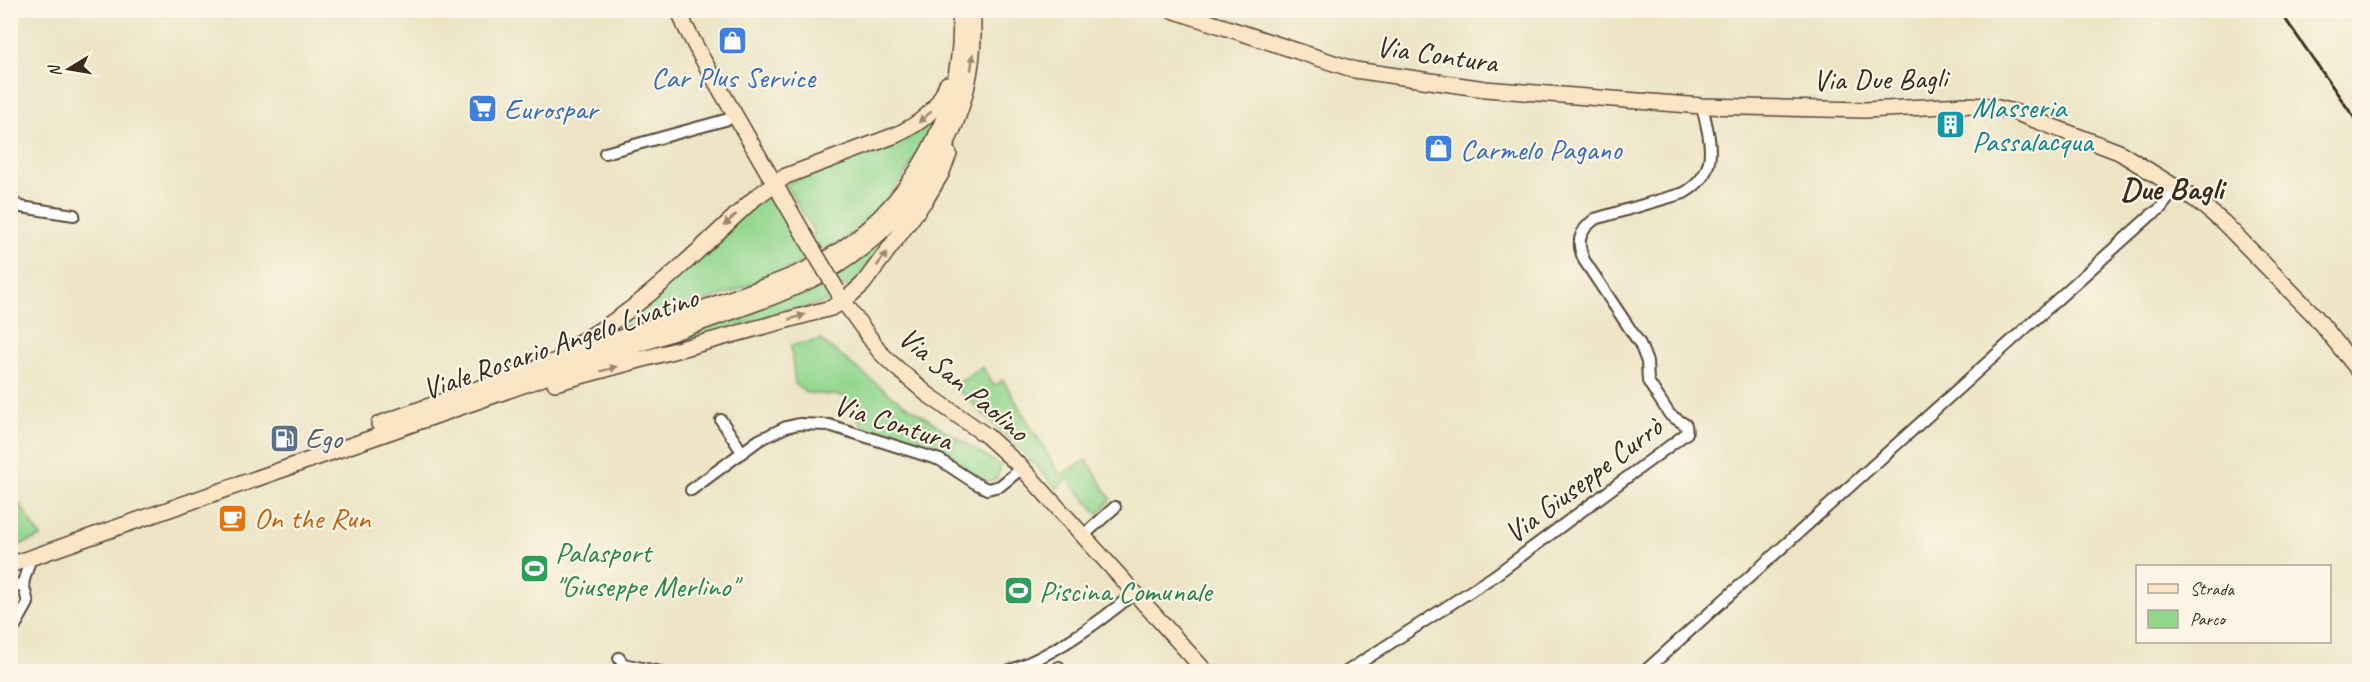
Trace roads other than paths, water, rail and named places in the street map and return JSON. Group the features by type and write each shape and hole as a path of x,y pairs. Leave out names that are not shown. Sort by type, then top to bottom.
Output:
{"street":[{"name":"Via San Paolino","path":"680,10 685,26 840,296 880,352 908,380 987,436 1022,468 1206,672"},
{"name":"Viale Rosario Angelo Livatino","path":"10,565 468,398 769,285 823,261 878,219 907,186 929,152 949,107 960,47 960,10"},
{"name":"Viale Rosario Angelo Livatino","path":"10,555 468,398 697,324 803,283 828,270 869,242 901,211 932,169 961,112 973,57 972,10"},
{"name":"Via Contura","path":"1173,10 1355,70 1377,75 1485,89 1702,106"},
{"path":"468,398 577,344 604,327 651,292 774,183 786,176 896,135 924,120 938,103 945,89 960,47"},
{"name":"Via Due Bagli","path":"1702,106 1865,110 1990,106 2014,112 2119,152 2177,187 2223,222 2314,315 2360,372"},
{"name":"Via Giuseppe Currò","path":"1346,672 1494,576 1686,433 1686,425 1670,415 1648,381 1647,362 1640,344 1584,260 1579,238 1585,227 1595,219 1684,193 1696,184 1710,159 1710,143 1702,106"},
{"path":"468,398 605,370 831,308 840,296 863,284 926,200 947,162 961,112"},
{"path":"605,153 736,117"},
{"path":"1644,672 2160,209 2177,187"},
{"path":"10,201 21,207 74,215"},
{"path":"720,420 742,452"},
{"name":"Via Contura","path":"691,490 759,440 786,427 814,423 852,431 940,460 987,489 1000,486 1022,468"},
{"path":"1083,536 1115,507"},
{"path":"10,635 28,603 22,583 31,557"},
{"path":"10,588 22,583"},
{"path":"1005,672 1022,667 1055,650 1134,593"},
{"path":"619,658 623,664 661,672"}],"railway":[{"path":"2279,10 2360,126"}],"place":[{"name":"Car Plus Service","path":"733,40"},
{"name":"Eurospar","path":"483,109"},
{"name":"Masseria Passalacqua","path":"1951,124"},
{"name":"Carmelo Pagano","path":"1439,149"},
{"name":"Ego","path":"284,438"},
{"name":"On the Run","path":"233,518"},
{"name":"Palasport \"Giuseppe Merlino\"","path":"534,569"},
{"name":"Piscina Comunale","path":"1018,591"}],"district":[{"name":"Due Bagli","path":"2172,188"}]}
